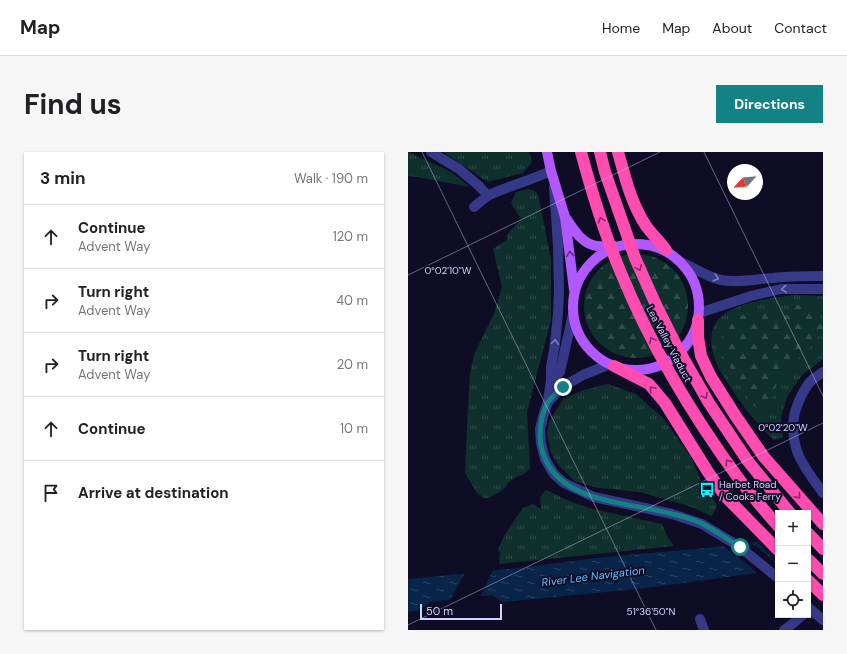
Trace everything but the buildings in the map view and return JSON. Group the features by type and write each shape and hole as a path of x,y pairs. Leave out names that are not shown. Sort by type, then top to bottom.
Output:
{"highway":[{"name":"Lea Valley Viaduct","path":"581,152 596,204 620,272 640,317 696,417 740,480 775,522"},
{"name":"Lea Valley Viaduct","path":"600,152 605,172 635,258 678,349 709,403 747,460 788,510"},
{"path":"618,152 629,190 640,216 666,250"},
{"path":"699,317 698,337 701,356 711,377 764,457 820,520"},
{"path":"612,365 649,384 665,403 708,472 726,497 775,547"},
{"path":"811,536 823,549"},
{"path":"811,562 823,574"},
{"path":"810,582 823,595"}],"main road":[{"path":"547,152 552,175 565,217 574,292 573,314 577,329 588,348 600,358 612,365 631,370 643,370 659,366 674,358 688,344 696,329 699,317 699,295 692,276 681,262 666,250 652,245 640,243 617,246 598,246 588,244 578,235 565,217"},
{"path":"574,292 581,275 588,265 603,252 617,246"}],"street":[{"path":"431,152 460,170 479,186 488,196"},
{"path":"474,206 488,196 505,189 537,178 552,175 560,291 548,402 540,429 541,443 545,459 554,474 564,483 594,497 672,514 702,524 740,547 775,576"},
{"path":"681,262 720,280 735,282 793,276 823,276"},
{"path":"699,317 751,296 781,289 823,289"},
{"path":"551,380 560,372 573,314"},
{"path":"548,402 562,387 584,375 612,365"},
{"path":"823,372 812,380 805,389 794,417 793,430 797,452 823,493"},
{"path":"811,612 823,620"},
{"path":"784,630 798,618"},
{"path":"700,619 704,630"}],"green space":[{"path":"408,152 451,172 470,187 408,176"},
{"path":"443,152 529,152 532,162 523,173 488,182"},
{"path":"528,189 533,190 538,194 551,259 551,320 527,412 530,468 524,474 516,477 508,483 504,489 489,498 484,498 477,493 465,473 470,374 474,354 494,314 502,287 493,249 508,239 506,236 521,219 511,203 516,192"},
{"path":"636,254 656,258 665,262 673,269 680,277 684,286 688,306 684,326 680,335 673,343 665,350 656,354 636,358 616,354 607,350 599,343 592,335 588,326 584,306 588,286 592,277 599,269 607,262 616,258"},
{"path":"793,295 823,296 823,359 802,375 787,397 781,417 783,438 774,440 746,409 721,372 713,353 711,343 712,333 715,324 721,317 739,306 762,300"},
{"path":"807,302 822,320 823,328 810,348 790,366 777,383 771,401 760,412 750,401 718,347 724,340 726,332 736,318 767,308 775,309 780,313 789,316 796,306"},
{"path":"608,384 636,394 664,419 692,459 701,481 717,505 712,516 686,505 640,492 599,488 576,482 559,466 551,453 547,435 549,421 564,398 584,390"},
{"path":"546,490 588,508 662,524 667,536 674,546 499,564 500,552 498,550 509,528 523,508 533,504 541,509 540,497"}],"water":[{"name":"River Lee Navigation","path":"775,539 775,570 647,588 503,602 491,595 431,602 417,611 408,612 408,579 509,569 605,557 706,548"}],"pier":[{"path":"823,532 823,566 811,568 811,534"},
{"path":"775,537 775,562 756,540"},
{"path":"748,541 766,554 775,563 775,573 759,575 748,565 718,544"},
{"path":"494,568 479,599 449,602 466,571"}],"place":[{"name":"Harbet Road / Cooks Ferry","path":"707,490"}],"route":[{"path":"563,387 548,402 540,429 541,443 545,459 554,474 564,483 594,497 672,514 697,522 740,547"}]}
